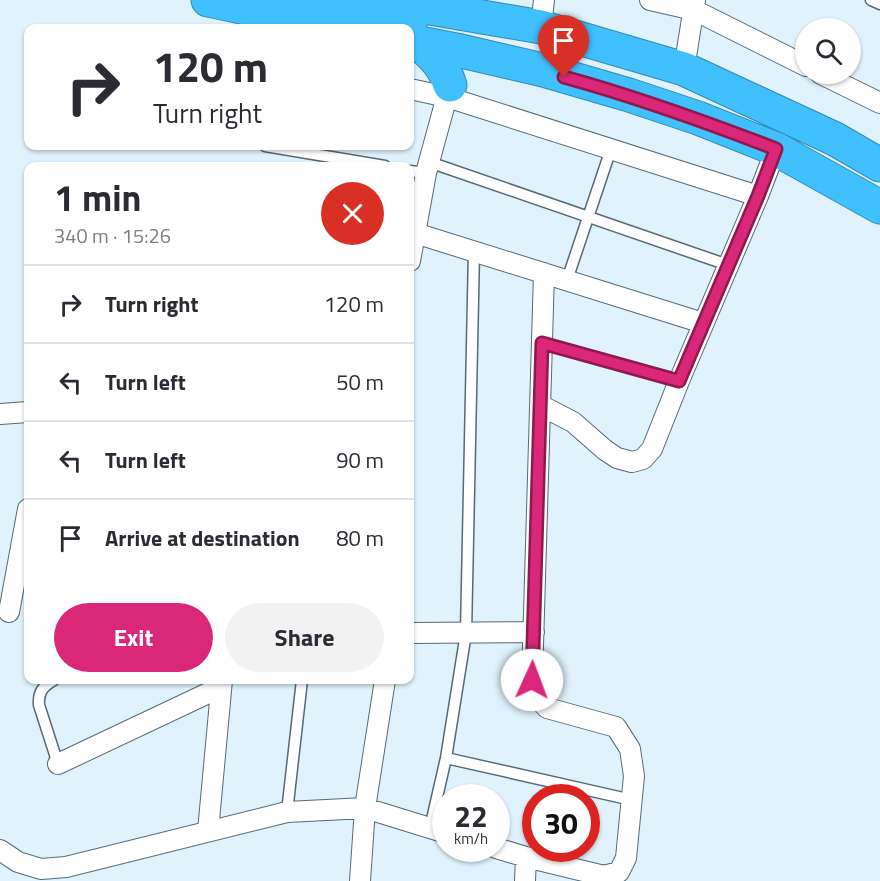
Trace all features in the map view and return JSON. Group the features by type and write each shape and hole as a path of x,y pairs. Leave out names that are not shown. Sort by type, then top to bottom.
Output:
{"highway":[{"path":"208,0 326,24"},
{"path":"288,0 409,24"},
{"path":"398,1 543,13 684,69 767,106 835,139 880,165"},
{"path":"414,25 440,29 453,38 461,51"},
{"path":"461,51 480,41 499,40 661,78 767,106"},
{"path":"414,42 543,70 698,118 776,149 880,207"},
{"path":"414,42 440,63 447,75 448,91"}],"street":[{"path":"650,0 695,5 795,60"},
{"path":"684,69 695,5"},
{"path":"414,239 422,169 461,51"},
{"path":"841,84 880,103"},
{"path":"414,89 448,91 611,149 758,196"},
{"path":"540,405 573,422 604,450 617,458 632,462 643,459 652,449 776,149"},
{"path":"415,233 703,323"},
{"path":"544,273 532,680 538,698 547,708 616,727 630,749 634,776 626,858 620,872 604,876 547,862"},
{"path":"0,414 24,412"},
{"path":"4,614 24,526"},
{"path":"4,614 24,605"},
{"path":"414,633 534,632"},
{"path":"58,764 220,684"},
{"path":"208,831 222,684"},
{"path":"360,881 365,808 384,684"},
{"path":"0,850 18,862 41,868 66,867 287,812 365,808 432,828"},
{"path":"525,881 526,862"}],"lane":[{"path":"871,0 880,4"},
{"path":"567,280 611,149"},
{"path":"289,150 361,162"},
{"path":"422,169 588,217 728,265"},
{"path":"443,784 466,633 474,251"},
{"path":"542,343 679,381"},
{"path":"48,684 42,688 39,705 58,764"},
{"path":"287,812 302,684"},
{"path":"446,758 632,800"}],"route":[{"path":"532,680 542,343 679,381 776,149 698,118 564,77"}]}
